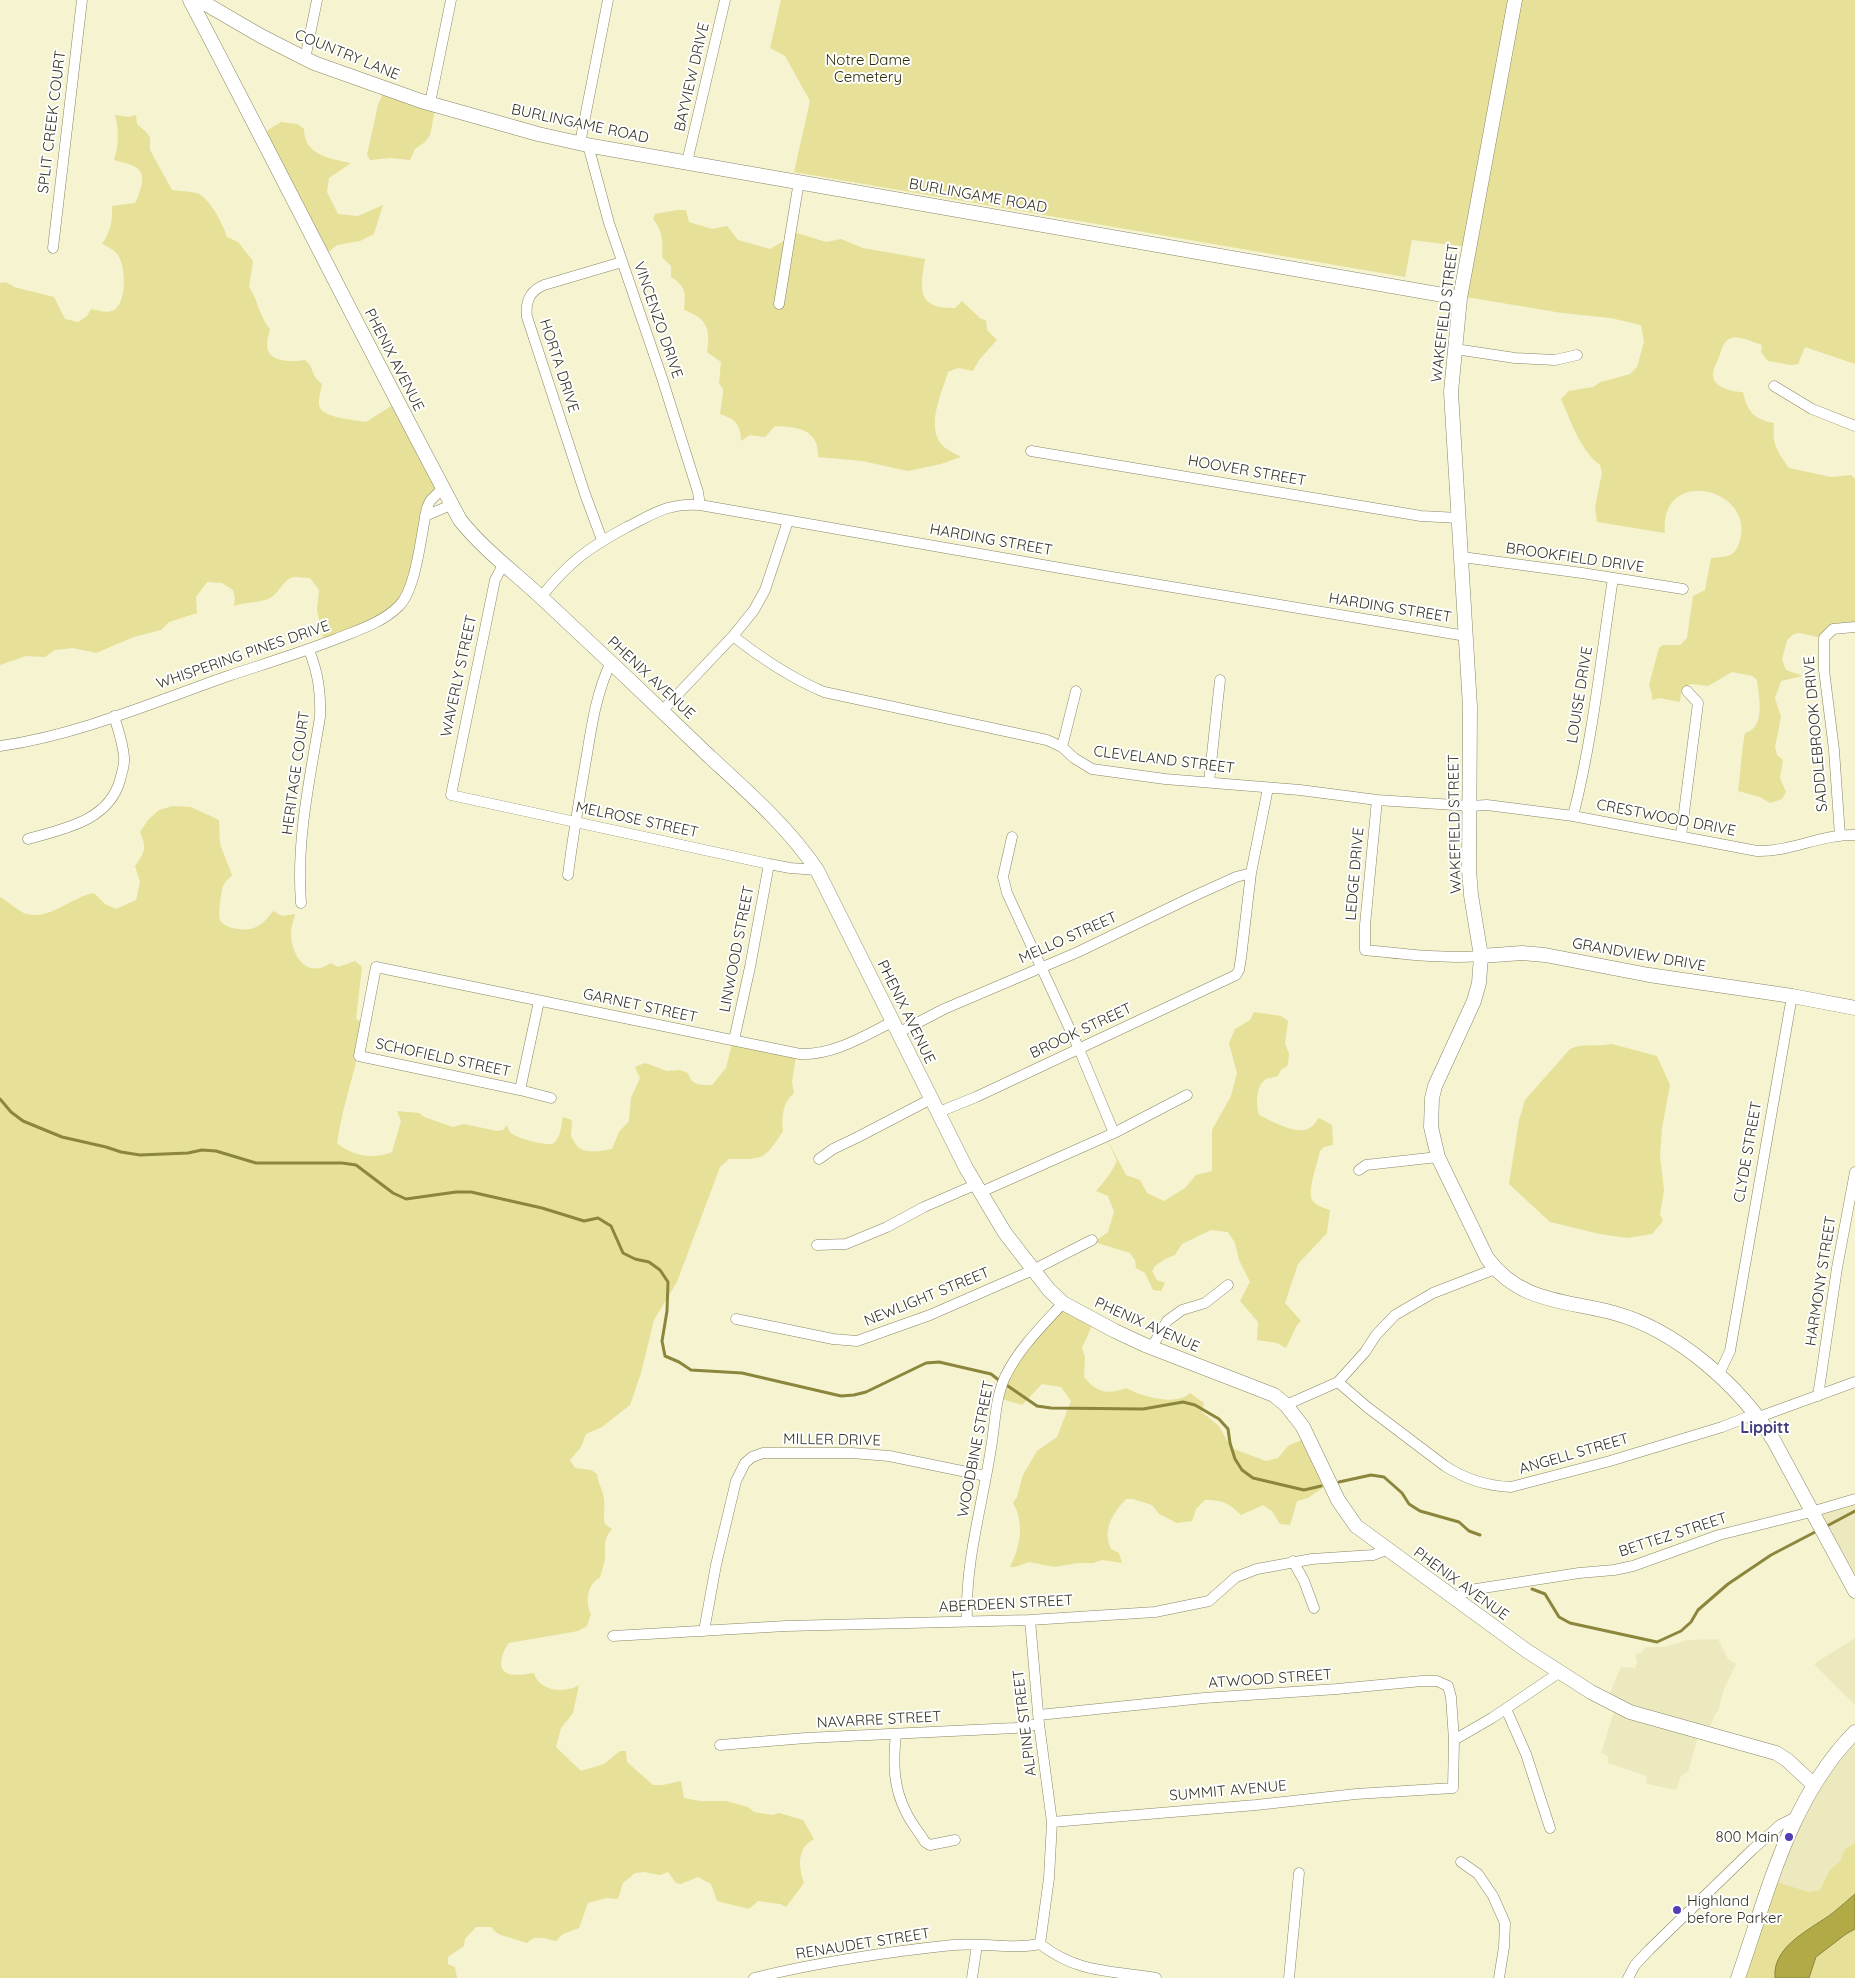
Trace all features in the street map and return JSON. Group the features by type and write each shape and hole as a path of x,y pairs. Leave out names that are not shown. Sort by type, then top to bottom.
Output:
{"street":[{"name":"SPLIT CREEK COURT","path":"53,248 82,0"},
{"name":"PHENIX AVENUE","path":"190,0 442,489 460,520 470,533 503,565 541,597 611,662 776,820 804,851 817,870 966,1168 1005,1233 1049,1290 1063,1302 1096,1322 1152,1347 1274,1395 1286,1405 1304,1427 1338,1500 1356,1526 1386,1550 1527,1651 1591,1692 1630,1712 1776,1753 1787,1760 1814,1785"},
{"name":"COUNTRY LANE","path":"199,0 305,59 430,103 490,121"},
{"path":"305,59 317,0"},
{"path":"430,103 451,0"},
{"path":"584,144 608,0"},
{"name":"BAYVIEW DRIVE","path":"687,162 725,0"},
{"name":"WAKEFIELD STREET","path":"1515,0 1460,298 1452,392 1470,707 1469,870 1481,956 1479,983 1474,1001 1439,1075 1432,1098 1430,1127 1438,1158 1487,1258 1495,1269 1528,1293 1550,1300 1615,1313 1640,1323 1684,1349 1719,1374 1757,1416 1796,1481 1855,1591"},
{"name":"BURLINGAME ROAD","path":"490,121 584,144 1460,298"},
{"name":"VINCENZO DRIVE","path":"584,144 662,378 698,492 700,505"},
{"path":"779,304 799,181"},
{"name":"HORTA DRIVE","path":"602,540 527,317 526,308 534,290 544,284 622,262"},
{"path":"1455,349 1515,358 1555,360 1577,355"},
{"path":"1774,386 1812,409 1855,426"},
{"name":"HOOVER STREET","path":"1031,451 1420,516 1459,518"},
{"name":"WHISPERING PINES DRIVE","path":"0,746 64,732 114,716 309,650 376,623 400,606 406,595 414,574 425,516 430,501 442,489"},
{"name":"HARDING STREET","path":"541,597 559,574 602,540 668,507 685,504 700,505 1466,636"},
{"path":"425,516 451,505"},
{"path":"662,711 732,636 760,599 774,565 788,521"},
{"name":"BROOKFIELD DRIVE","path":"1462,557 1683,589"},
{"name":"WAVERLY STREET","path":"451,795 495,580 503,565"},
{"name":"LOUISE DRIVE","path":"1573,816 1597,690 1612,578"},
{"name":"SADDLEBROOK DRIVE","path":"1840,836 1834,750 1824,670 1824,638 1830,631 1837,628 1855,627"},
{"name":"CLEVELAND STREET","path":"732,636 782,671 824,692 1047,740 1062,747 1074,758 1092,769 1165,779 1377,800 1470,806"},
{"name":"HERITAGE COURT","path":"301,902 300,854 320,717 321,697 318,676 309,650"},
{"path":"568,875 574,821 596,703 604,676 611,662"},
{"path":"1209,782 1220,680"},
{"path":"1062,747 1076,691"},
{"path":"1681,836 1698,703 1687,691"},
{"path":"28,839 84,821 98,813 111,799 119,784 124,766 122,744 114,716"},
{"path":"1252,872 1268,788"},
{"name":"MELROSE STREET","path":"451,795 769,864 817,870"},
{"name":"LEDGE DRIVE","path":"1377,800 1365,925 1365,950 1410,956 1453,958 1481,956"},
{"name":"CRESTWOOD DRIVE","path":"1470,806 1487,805 1573,816 1757,851 1792,847 1840,836 1855,835"},
{"path":"1012,837 1003,882 1040,967 1079,1049 1114,1133"},
{"name":"LINWOOD STREET","path":"734,1040 769,864"},
{"name":"MELLO STREET","path":"895,1028 1078,952 1236,877 1252,872"},
{"name":"BROOK STREET","path":"939,1112 976,1097 1236,975 1241,958 1252,872"},
{"name":"GRANDVIEW DRIVE","path":"1481,956 1522,953 1545,955 1650,975 1792,996"},
{"name":"GARNET STREET","path":"359,1056 376,967 800,1054 821,1054 895,1028"},
{"path":"1792,996 1855,1008"},
{"name":"CLYDE STREET","path":"1719,1374 1730,1351 1792,996"},
{"name":"SCHOFIELD STREET","path":"359,1056 520,1090 539,1001"},
{"path":"520,1090 551,1098"},
{"path":"817,1245 846,1244 887,1227 924,1207 979,1188 1114,1133 1187,1095"},
{"path":"819,1159 833,1149 931,1099"},
{"path":"1359,1170 1366,1164 1438,1158"},
{"name":"HARMONY STREET","path":"1818,1396 1840,1249 1855,1172"},
{"name":"NEWLIGHT STREET","path":"736,1318 833,1339 856,1342 930,1315 1033,1270 1092,1240"},
{"path":"1286,1405 1338,1382 1356,1363 1376,1335 1395,1315 1433,1293 1495,1269"},
{"path":"1152,1347 1167,1321 1182,1310 1205,1303 1228,1285"},
{"name":"WOODBINE STREET","path":"967,1621 968,1576 996,1413 1005,1378 1019,1352 1063,1302"},
{"name":"ANGELL STREET","path":"1338,1382 1367,1407 1452,1470 1474,1480 1497,1486 1511,1487 1610,1461 1722,1427 1855,1382"},
{"name":"MILLER DRIVE","path":"704,1631 736,1481 740,1470 752,1457 763,1453 852,1453 889,1456 986,1476"},
{"name":"BETTEZ STREET","path":"1455,1598 1470,1590 1633,1566 1719,1535 1811,1512 1855,1498"},
{"name":"ABERDEEN STREET","path":"613,1636 786,1626 1030,1620 1155,1612 1208,1601 1236,1577 1257,1569 1293,1561 1373,1555 1386,1550"},
{"path":"1293,1561 1304,1581 1314,1608"},
{"name":"ALPINE STREET","path":"1030,1620 1039,1719 1052,1822"},
{"path":"1454,1740 1506,1709 1560,1672"},
{"name":"ATWOOD STREET","path":"1039,1719 1204,1698 1337,1689 1414,1681 1437,1681 1448,1686 1451,1697 1454,1740"},
{"path":"1506,1709 1526,1754 1550,1828"},
{"name":"NAVARRE STREET","path":"720,1745 806,1738 1015,1728 1039,1719"},
{"path":"1738,1978 1773,1875 1796,1816 1814,1785 1855,1732"},
{"path":"896,1734 894,1775 899,1796 906,1813 925,1842 930,1846 955,1840"},
{"name":"SUMMIT AVENUE","path":"1052,1822 1256,1805 1356,1794 1453,1788 1454,1740"},
{"path":"1628,1978 1635,1965 1649,1950 1753,1848 1780,1825 1796,1816"},
{"path":"1040,1944 1049,1878 1052,1822"},
{"path":"1461,1862 1478,1874 1493,1896 1505,1923 1504,1947 1499,1978"},
{"path":"1289,1978 1299,1873"},
{"path":"972,1978 977,1945 1024,1947 1040,1944 1073,1964 1091,1969 1156,1978"},
{"name":"RENAUDET STREET","path":"754,1978 873,1955 955,1945 977,1945"}],"shaded area":[{"path":"1855,1497 1855,1592 1816,1510"},
{"path":"1855,1638 1855,1705 1814,1664"},
{"path":"1718,1639 1728,1659 1736,1664 1724,1689 1718,1711 1708,1733 1699,1733 1688,1772 1681,1776 1676,1790 1647,1784 1646,1776 1608,1763 1608,1756 1601,1753 1616,1706 1607,1700 1621,1667 1635,1668 1637,1663 1635,1654 1641,1653 1646,1647 1664,1647 1688,1640"},
{"path":"1855,1730 1855,1843 1845,1849 1840,1861 1829,1871 1820,1890 1809,1892 1771,1880 1794,1818"},
{"path":"1855,1894 1855,1929 1816,1957 1809,1978 1775,1978 1776,1966 1780,1956 1787,1947"}],"green space":[{"name":"Notre Dame Cemetery","path":"781,0 1855,0 1855,364 1805,347 1798,364 1791,365 1768,361 1761,352 1762,345 1734,337 1729,339 1724,345 1713,373 1715,382 1723,388 1743,392 1747,405 1753,414 1774,423 1776,447 1789,468 1831,477 1851,475 1855,479 1855,626 1823,638 1799,633 1794,634 1787,640 1782,659 1786,670 1803,676 1781,681 1775,698 1781,717 1775,747 1777,755 1783,760 1780,778 1786,792 1782,799 1770,803 1760,797 1738,791 1745,733 1752,730 1759,719 1760,703 1757,680 1752,676 1732,672 1708,686 1691,684 1684,687 1680,702 1659,698 1652,700 1649,685 1659,648 1663,645 1680,645 1687,638 1693,596 1705,590 1711,558 1730,555 1738,546 1741,522 1734,507 1721,497 1706,492 1690,492 1676,498 1667,512 1665,533 1597,522 1595,507 1602,473 1600,465 1593,459 1582,443 1572,426 1561,399 1569,391 1593,387 1601,382 1630,374 1637,367 1644,342 1641,325 1611,318 1562,313 1466,297 1475,248 1412,240 1405,277 794,172 810,101 785,56 770,48"},
{"path":"385,89 436,105 430,135 425,142 415,149 410,160 390,158 370,160 367,155 378,105"},
{"path":"115,115 129,117 136,115 137,124 150,138 150,150 172,190 196,193 203,197 216,213 227,237 238,242 253,261 249,287 263,319 270,329 267,343 268,351 271,355 282,360 305,360 308,363 318,381 322,384 320,408 328,414 341,418 366,422 396,403 441,486 427,510 400,606 324,642 317,610 319,590 310,578 291,578 284,583 276,594 268,599 234,606 233,590 222,583 207,582 196,597 197,613 169,622 161,630 134,637 96,653 73,648 55,650 45,657 26,656 0,665 0,283 6,282 14,287 54,297 65,319 78,322 87,316 91,309 109,312 118,306 124,284 121,260 111,248 102,244 110,226 112,206 135,203 140,191 142,177 141,172 134,166 114,160 118,138"},
{"path":"281,122 297,124 304,129 308,145 313,150 335,160 351,163 329,178 327,192 338,214 358,216 383,205 374,234 360,241 337,245 322,257 260,135"},
{"path":"686,210 689,222 712,229 727,226 738,240 770,249 797,233 826,242 841,239 863,248 925,259 922,288 927,301 933,305 955,308 962,301 981,319 986,320 987,330 997,340 979,360 973,371 958,368 948,372 939,400 935,420 935,430 938,439 944,447 961,457 941,464 908,471 862,461 818,457 815,440 811,435 806,431 792,427 775,426 765,437 750,435 741,441 740,430 736,423 720,414 723,393 719,383 721,362 707,352 708,331 706,325 698,317 684,310 684,291 680,284 671,277 671,266 662,257 662,237 653,219 655,214"},
{"path":"173,806 191,807 219,820 220,844 232,875 225,883 222,891 219,913 222,923 232,928 251,929 260,925 273,911 282,916 295,914 291,931 292,943 302,963 308,967 315,968 331,963 338,967 355,961 362,967 356,1019 365,1023 337,1143 356,1154 378,1156 392,1152 401,1121 397,1111 419,1113 424,1117 453,1127 464,1124 497,1131 503,1130 507,1125 509,1131 513,1134 545,1144 554,1143 556,1140 563,1117 572,1120 571,1136 581,1149 585,1151 599,1151 612,1149 619,1132 629,1121 631,1098 640,1078 635,1067 645,1063 667,1071 680,1070 688,1073 694,1083 712,1085 726,1068 733,1040 796,1055 792,1082 794,1093 787,1101 784,1110 782,1120 783,1131 767,1153 762,1156 749,1159 729,1159 720,1167 677,1282 654,1320 641,1373 630,1405 602,1427 586,1434 581,1447 570,1460 575,1468 591,1470 597,1474 604,1497 605,1524 612,1529 605,1542 605,1559 600,1578 592,1584 588,1594 591,1614 587,1626 578,1631 509,1643 504,1650 501,1660 502,1668 505,1672 518,1675 534,1673 541,1684 546,1687 560,1690 579,1685 573,1713 561,1728 556,1747 581,1771 604,1764 620,1751 626,1751 627,1762 653,1785 681,1781 684,1798 700,1801 726,1801 748,1807 754,1812 772,1815 779,1813 803,1820 814,1839 804,1847 800,1858 804,1883 786,1907 780,1904 758,1901 749,1909 717,1901 711,1884 698,1877 681,1884 676,1883 668,1872 660,1875 644,1872 635,1873 623,1883 618,1899 606,1898 588,1903 579,1928 563,1934 556,1941 537,1938 527,1943 498,1934 491,1927 476,1927 465,1939 464,1946 448,1957 448,1964 455,1967 457,1978 0,1978 0,897 24,913 36,915 53,911 94,893 105,904 116,909 136,900 140,882 135,866 144,850 144,842 140,832 148,820 159,810"},
{"path":"1254,1012 1281,1016 1288,1021 1285,1043 1289,1054 1288,1065 1281,1070 1278,1076 1262,1082 1258,1091 1257,1101 1259,1115 1292,1129 1306,1130 1319,1118 1332,1125 1333,1145 1324,1147 1320,1151 1311,1190 1312,1200 1330,1210 1327,1233 1298,1264 1285,1303 1301,1321 1297,1325 1286,1348 1277,1343 1257,1340 1258,1322 1240,1301 1250,1282 1239,1260 1235,1243 1228,1232 1211,1230 1182,1244 1175,1255 1155,1266 1152,1271 1157,1280 1165,1283 1161,1291 1153,1290 1145,1273 1136,1268 1135,1260 1130,1253 1094,1242 1108,1232 1114,1212 1108,1196 1096,1191 1108,1177 1117,1161 1106,1137 1126,1175 1140,1180 1147,1193 1164,1201 1185,1188 1196,1175 1212,1171 1212,1130 1231,1096 1237,1073 1229,1043 1235,1029 1250,1020"},
{"path":"1612,1044 1657,1056 1670,1085 1662,1128 1660,1156 1664,1190 1660,1214 1663,1221 1652,1234 1627,1238 1600,1234 1550,1222 1509,1184 1519,1120 1525,1100 1570,1049 1580,1046"},
{"path":"1060,1304 1094,1321 1082,1348 1085,1357 1084,1377 1093,1386 1108,1392 1126,1388 1149,1397 1168,1400 1184,1397 1190,1393 1204,1403 1202,1412 1219,1426 1231,1448 1266,1461 1278,1458 1288,1446 1306,1438 1328,1484 1308,1498 1297,1501 1290,1525 1280,1524 1272,1511 1263,1505 1241,1515 1225,1503 1205,1500 1196,1509 1192,1521 1177,1523 1159,1514 1152,1505 1133,1499 1126,1499 1113,1516 1108,1528 1111,1549 1119,1553 1122,1563 1102,1560 1093,1563 1077,1563 1055,1567 1029,1562 1010,1567 1020,1535 1019,1518 1013,1503 1017,1497 1023,1475 1037,1451 1057,1437 1071,1401 1061,1387 1042,1384 1022,1405 999,1398 1002,1382"},
{"path":"1855,1843 1855,1894 1834,1912 1800,1935 1774,1975 1775,1978 1737,1978 1771,1880 1809,1892 1820,1890 1829,1871 1840,1861 1845,1849"},
{"path":"1855,1929 1855,1978 1809,1978 1815,1960 1820,1953 1831,1942"}],"waterway":[{"path":"0,1099 11,1112 23,1121 62,1137 121,1152 140,1155 188,1153 202,1150 216,1151 256,1163 342,1163 356,1165 393,1193 406,1199 456,1192 471,1192 542,1208 584,1221 598,1218 611,1226 623,1253 635,1259 649,1262 660,1270 668,1282 667,1311 662,1341 665,1356 691,1370 742,1373 841,1396 866,1392 926,1363 939,1362 991,1374 1000,1381"},
{"path":"1005,1384 1037,1406 1051,1408 1143,1409 1183,1402 1195,1405 1219,1419 1228,1429 1235,1459 1242,1470 1253,1478 1304,1490 1321,1486"},
{"path":"1339,1482 1371,1475 1384,1477 1402,1493 1409,1504 1420,1511 1459,1522 1469,1531 1480,1535"},
{"path":"1825,1527 1855,1511"},
{"path":"1532,1589 1545,1594 1559,1617 1570,1623 1657,1642 1681,1631 1691,1622 1698,1610 1728,1584 1771,1555 1817,1531"}],"place":[{"name":"800 Main","path":"1789,1837"},
{"name":"Highland before Parker","path":"1677,1910"}],"district":[{"name":"Lippitt","path":"1765,1428"}]}
